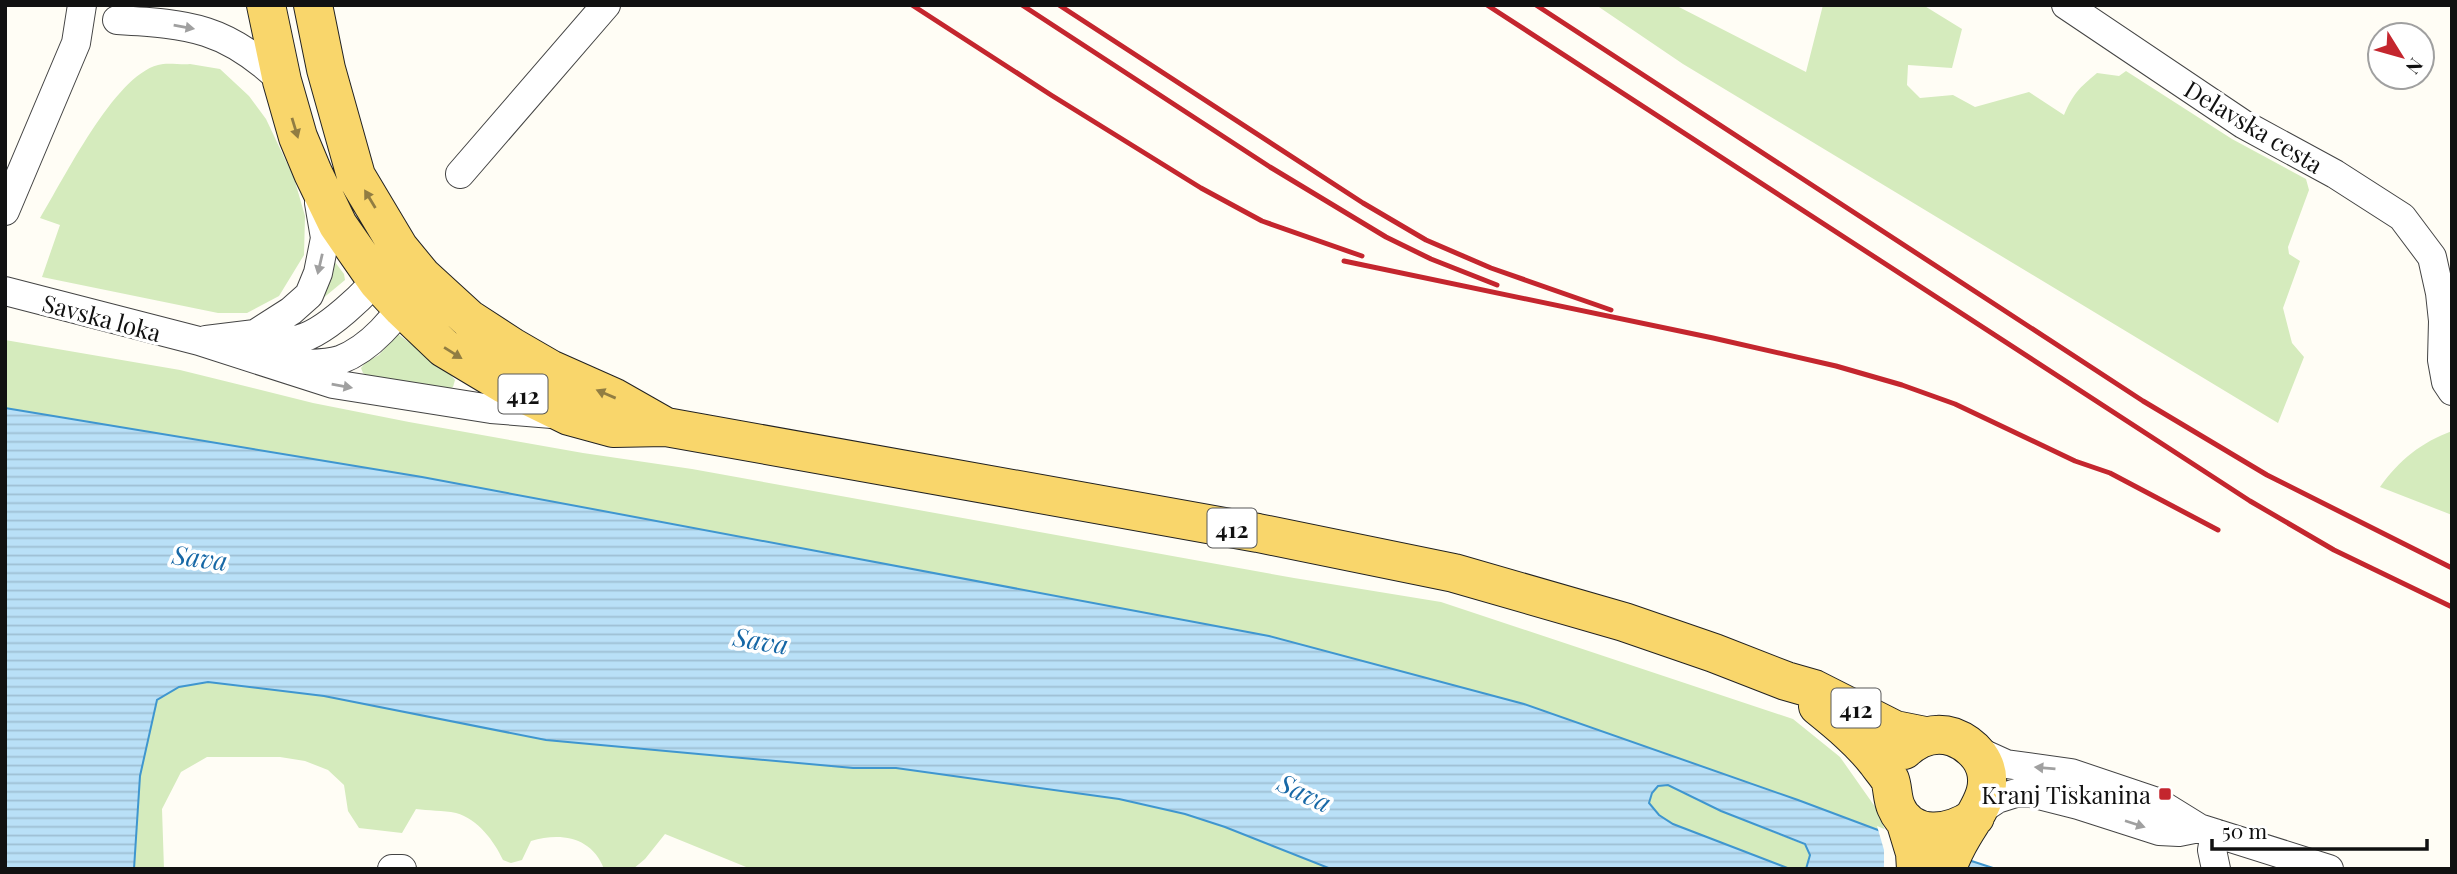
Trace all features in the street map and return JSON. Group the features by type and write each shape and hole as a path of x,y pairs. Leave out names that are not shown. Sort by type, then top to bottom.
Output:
{"main road":[{"name":"412","path":"266,5 282,81 298,137 313,173 338,225 389,295 444,348 504,384 569,415 613,428 666,427 1258,533 1454,573 1624,622 1743,663 1837,699 1895,730 1925,736"},
{"name":"412","path":"313,5 326,69 356,176 410,262 468,318 512,347 550,369 613,397 666,427"},
{"name":"412","path":"1786,681 1850,733 1890,780"},
{"name":"412","path":"1916,869 1915,853 1905,820 1896,808 1890,780 1893,766 1900,752 1925,736 1951,736 1973,749"},
{"path":"1947,869 1981,804 1981,760 1973,749"},
{"path":"1905,820 1918,828 1933,832 1948,831 1963,826 1981,804"}],"street":[{"path":"5,211 76,43 82,5"},
{"path":"460,174 606,5"},
{"name":"Delavska cesta","path":"2066,5 2243,124 2336,174 2402,216 2432,257 2443,321 2442,360 2446,382 2452,391"},
{"path":"76,43 122,13 193,28 232,41 261,61 282,81"},
{"path":"255,334 291,311 309,295 318,273 325,238 313,173"},
{"path":"277,366 338,361 364,347 389,295 410,262"},
{"name":"Savska loka","path":"5,290 199,341 333,384 491,409 569,415"},
{"path":"199,341 255,334 295,340 389,295"},
{"path":"1973,749 2006,764 2058,769 2157,802 2207,831 2329,869"},
{"path":"1981,804 2016,793 2047,796 2159,831 2207,831"},
{"path":"2207,831 2216,869"},
{"path":"392,869 402,869"}],"green space":[{"path":"1596,5 1675,5 1806,72 1823,5 1923,5 1962,29 1952,68 1908,65 1907,85 1920,98 1953,95 1975,107 2029,92 2064,115 2077,92 2097,73 2119,76 2126,71 2232,139 2306,179 2309,190 2288,247 2289,254 2300,261 2283,308 2292,343 2304,357 2278,423 1683,64"},
{"path":"162,64 190,64 220,69 249,96 266,119 294,178 305,216 304,255 279,296 247,313 218,313 42,277 60,225 40,218 92,131 124,88 141,73"},
{"path":"335,262 345,280 304,314 327,271"},
{"path":"398,334 450,374 455,380 453,387 447,390 363,373 361,368 366,362 379,355"},
{"path":"5,340 180,370 313,403 409,422 692,469 1441,602 1793,719 1840,757 1878,811 1886,833 1524,704 1269,636 422,477 5,408"},
{"path":"2452,431 2452,515 2380,487 2412,453"},
{"path":"208,682 324,696 546,740 853,768 896,768 1119,799 1185,814 1225,827 1331,869 751,869 665,834 645,859 633,869 604,869 592,850 564,837 531,841 522,860 511,863 503,860 490,838 478,825 456,813 416,809 402,833 359,828 348,811 344,785 328,770 305,761 280,757 207,757 181,772 162,809 164,869 134,869 140,776 157,700 179,687"},
{"path":"1668,785 1721,811 1805,845 1810,857 1806,869 1790,869 1673,824 1659,815 1649,803 1658,786"}],"water":[{"name":"Sava","path":"5,408 422,477 1269,636 1524,704 1886,833 1996,869 1806,869 1810,855 1805,844 1721,811 1668,785 1658,786 1649,803 1659,815 1673,824 1790,869 1331,869 1225,827 1185,814 1119,799 896,768 853,768 546,740 324,696 208,682 179,687 157,700 140,776 134,869 5,869"}],"pier":[{"path":"1877,826 1972,857 1966,869 1884,869 1884,850"}],"railway":[{"path":"912,5 1201,188 1262,221 1362,256"},
{"path":"1022,5 1270,167 1386,237 1431,259 1497,285"},
{"path":"1059,5 1363,203 1426,240 1491,268 1611,310"},
{"path":"1487,5 2250,501 2334,550 2452,607"},
{"path":"1536,5 2143,401 2267,475 2452,568"},
{"path":"1344,261 1713,338 1836,366 1902,385 1955,404 2075,461 2110,473 2218,530"}],"place":[{"name":"Kranj Tiskanina","path":"2165,794"}]}
